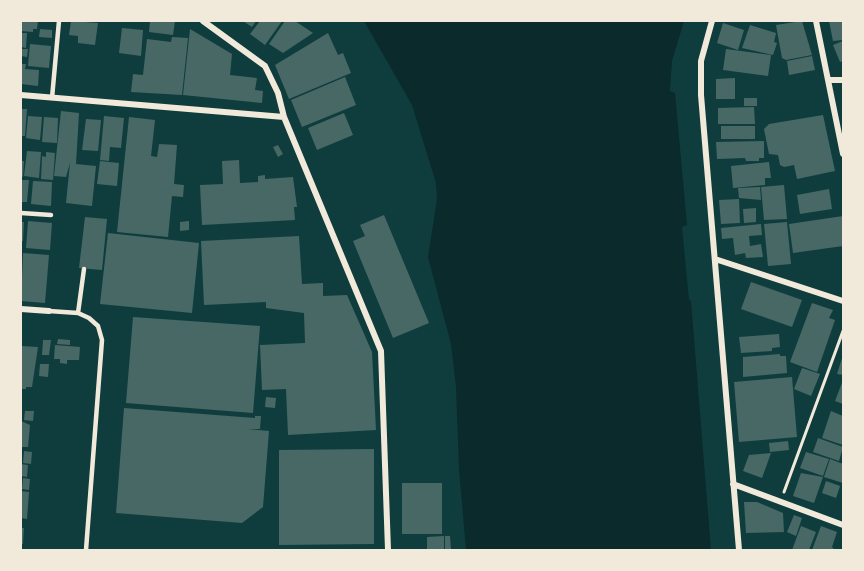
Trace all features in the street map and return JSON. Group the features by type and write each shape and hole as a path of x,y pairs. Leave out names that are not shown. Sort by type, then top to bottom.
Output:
{"street":[{"path":"203,21 265,66 278,93 285,117 381,351 388,550"},
{"path":"712,21 701,62 701,95 739,550"},
{"path":"816,21 843,154"},
{"path":"828,80 843,80"},
{"path":"21,95 285,117"},
{"path":"715,259 843,302"},
{"path":"21,309 49,311"},
{"path":"733,484 843,525"}],"lane":[{"path":"52,98 59,21"},
{"path":"21,213 51,215"},
{"path":"78,313 84,269"},
{"path":"49,311 78,313 98,326 102,340 86,550"}],"path":[{"path":"780,502 843,331"}],"water":[{"path":"364,21 684,21 672,61 670,91 675,93 687,225 682,227 689,300 691,301 711,550 466,550 459,469 456,387 451,344 428,257 437,199 436,183 412,105"}],"building":[{"path":"21,21 38,21 37,29 33,29 33,32 21,31"},
{"path":"71,21 98,23 95,45 78,43 78,36 69,35"},
{"path":"150,21 175,21 173,35 149,32"},
{"path":"243,21 256,21 252,27"},
{"path":"260,21 282,21 265,45 250,34"},
{"path":"285,21 295,21 313,33 283,53 269,44"},
{"path":"802,21 812,55 786,60 782,58 776,25"},
{"path":"829,21 843,21 843,40 833,41"},
{"path":"723,23 744,30 738,50 717,43"},
{"path":"750,25 776,33 774,42 777,43 773,55 742,48"},
{"path":"122,28 143,30 141,56 119,53"},
{"path":"40,29 52,30 52,38 39,37"},
{"path":"190,29 232,54 230,75 257,78 255,90 263,91 262,103 183,95"},
{"path":"21,33 27,33 26,48 21,47"},
{"path":"328,33 338,55 343,53 351,73 289,99 275,65"},
{"path":"172,37 188,38 182,95 131,92 133,74 143,75 147,39 171,42"},
{"path":"843,41 843,61 840,62 833,45"},
{"path":"30,44 51,46 49,68 28,66"},
{"path":"21,49 28,49 27,57 21,56"},
{"path":"726,49 771,55 768,76 723,70"},
{"path":"812,56 815,70 789,75 787,61"},
{"path":"21,64 26,64 25,69 39,70 38,86 21,84"},
{"path":"345,77 356,105 302,127 291,100"},
{"path":"735,78 735,99 716,99 716,79"},
{"path":"744,98 757,98 757,106 744,106"},
{"path":"754,107 755,124 718,124 718,108"},
{"path":"21,109 27,109 25,136 21,136"},
{"path":"61,111 79,113 76,164 96,166 92,206 66,203 70,163 66,177 54,176"},
{"path":"344,113 353,135 317,150 308,128"},
{"path":"823,115 835,171 797,179 794,165 784,167 780,165 778,155 769,154 764,129 769,124"},
{"path":"28,116 42,117 40,140 26,138"},
{"path":"104,116 124,118 121,148 110,147 109,161 100,160"},
{"path":"44,117 58,118 57,143 42,142"},
{"path":"129,117 155,120 151,156 157,157 159,144 177,145 174,184 184,185 183,197 172,196 168,237 117,232"},
{"path":"86,119 101,120 98,151 82,150"},
{"path":"721,126 755,126 755,139 721,139"},
{"path":"764,141 764,158 759,158 759,161 746,161 745,158 717,159 716,142"},
{"path":"278,145 283,154 278,157 273,147"},
{"path":"27,151 41,152 39,178 24,176"},
{"path":"46,152 55,153 53,180 41,179 42,156 46,157"},
{"path":"239,160 240,183 258,182 258,176 265,175 265,179 293,177 297,207 294,207 295,220 202,225 200,185 223,184 222,161"},
{"path":"21,161 24,161 23,177 21,176"},
{"path":"100,161 119,163 117,186 97,184"},
{"path":"769,162 771,178 765,178 765,185 733,188 731,166"},
{"path":"21,180 29,180 27,202 21,202"},
{"path":"33,181 52,182 51,206 31,204"},
{"path":"784,185 787,219 764,220 761,187"},
{"path":"760,187 761,200 739,198 738,188"},
{"path":"829,189 832,209 800,214 797,195"},
{"path":"739,199 740,223 721,224 719,200"},
{"path":"756,208 756,222 744,223 743,209"},
{"path":"384,215 429,323 393,338 353,241 365,236 360,225"},
{"path":"843,216 843,246 793,253 789,224"},
{"path":"85,217 107,219 102,270 79,268"},
{"path":"28,221 52,223 50,250 26,248"},
{"path":"189,221 189,230 180,231 180,222"},
{"path":"21,222 24,222 23,241 21,241"},
{"path":"787,222 791,264 768,266 764,224"},
{"path":"761,224 762,235 749,236 750,246 761,244 763,257 746,258 745,253 735,255 733,238 722,239 721,228"},
{"path":"108,233 199,243 192,313 100,304"},
{"path":"299,236 302,284 323,283 323,296 347,295 372,352 376,430 288,435 286,389 262,390 260,345 305,343 304,313 266,308 266,302 204,305 201,241"},
{"path":"23,253 49,255 45,303 21,301"},
{"path":"751,282 802,300 792,327 741,309"},
{"path":"812,303 833,310 829,318 835,320 817,372 790,362"},
{"path":"133,317 260,326 253,413 126,403"},
{"path":"779,334 780,347 772,348 772,351 741,353 739,337"},
{"path":"58,339 70,340 70,345 57,344"},
{"path":"43,340 51,340 49,355 42,355"},
{"path":"55,345 80,347 79,360 67,360 67,364 60,363 60,359 54,359"},
{"path":"21,346 38,347 32,387 26,387 26,389 21,389"},
{"path":"780,354 780,356 786,356 787,373 743,377 743,357"},
{"path":"843,355 843,375 837,374"},
{"path":"40,364 49,364 48,377 39,376"},
{"path":"802,368 820,374 811,396 794,389"},
{"path":"792,377 797,437 739,442 734,382"},
{"path":"843,380 843,404 835,401"},
{"path":"266,397 276,398 275,408 265,407"},
{"path":"124,408 255,418 255,416 261,416 260,429 248,429 269,431 263,507 242,523 116,513"},
{"path":"25,411 34,411 33,421 24,420"},
{"path":"831,411 843,416 843,445 822,438"},
{"path":"21,421 30,425 28,447 21,447"},
{"path":"818,438 843,447 839,461 813,452"},
{"path":"788,441 789,450 770,452 769,443"},
{"path":"374,449 374,544 279,545 279,450"},
{"path":"24,451 32,452 31,464 23,463"},
{"path":"806,452 829,459 823,476 800,468"},
{"path":"771,453 762,478 743,471 749,455"},
{"path":"830,459 843,464 843,483 824,477"},
{"path":"21,464 28,465 27,477 21,476"},
{"path":"801,473 823,477 814,503 793,496"},
{"path":"23,478 30,479 29,490 22,489"},
{"path":"826,481 840,486 836,498 822,493"},
{"path":"402,483 442,483 442,534 402,534"},
{"path":"21,491 29,492 27,519 21,518"},
{"path":"744,502 757,502 783,513 784,532 746,533"},
{"path":"794,515 802,518 796,536 787,532"},
{"path":"801,526 816,532 809,550 792,550"},
{"path":"821,526 837,532 832,547 835,550 812,550"},
{"path":"21,528 24,528 23,544 21,544"},
{"path":"444,536 444,550 427,550 427,537"},
{"path":"445,536 450,536 451,550 445,550"}]}
